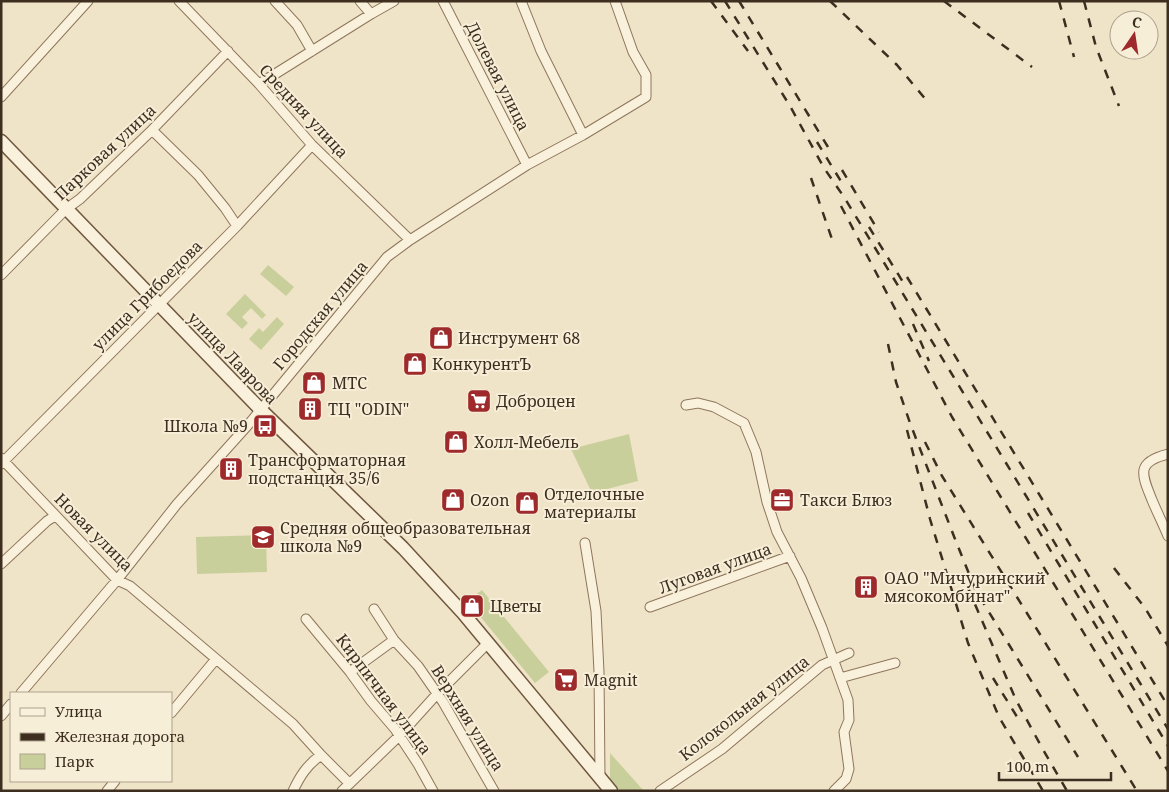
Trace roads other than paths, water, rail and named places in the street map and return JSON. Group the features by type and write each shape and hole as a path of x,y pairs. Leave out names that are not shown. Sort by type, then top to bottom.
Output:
{"main road":[{"name":"улица Лаврова","path":"1,141 261,410 403,548 458,608 611,791"}],"street":[{"path":"1,97 88,1"},
{"name":"Средняя улица","path":"178,1 259,84 312,145 410,240"},
{"path":"275,1 297,26 312,51"},
{"path":"360,1 371,14"},
{"path":"259,84 394,1"},
{"name":"Долевая улица","path":"443,1 527,165"},
{"path":"520,1 541,51 583,135"},
{"name":"Городская улица","path":"22,692 117,580 177,504 261,410 387,257 410,240 527,165 583,135 646,96 646,75 633,52 615,1"},
{"name":"Парковая улица","path":"1,275 66,209 80,199 152,130 228,51"},
{"path":"152,130 198,175 237,226"},
{"name":"улица Грибоедова","path":"2,461 237,226 312,145"},
{"name":"Луговая улица","path":"686,405 698,403 714,407 744,423 756,452 767,502 777,532 801,578 815,611 848,700 850,720 844,732 849,769 846,779 834,791"},
{"path":"1168,454 1157,456 1146,465 1142,476 1168,536"},
{"name":"Новая улица","path":"2,461 117,580 130,586 294,724 320,755 350,783"},
{"path":"1,564 47,521 55,516"},
{"path":"585,543 596,611 599,672 600,777"},
{"name":"Луговая улица","path":"650,607 790,556"},
{"name":"Верхняя улица","path":"374,609 394,640 418,666 438,694 494,791"},
{"name":"Кирпичная улица","path":"306,619 399,736 433,791"},
{"path":"350,672 394,640"},
{"path":"342,791 399,736 487,644"},
{"name":"Колокольная улица","path":"660,791 722,748 822,665 849,654"},
{"path":"172,712 216,659"},
{"path":"840,678 895,663"},
{"path":"1,716 10,705"},
{"path":"293,791 300,776 310,763 320,755"}],"railway":[{"path":"711,1 748,51"},
{"path":"725,1 790,106 824,168 844,197 1168,729"},
{"path":"739,1 828,147"},
{"path":"830,1 897,65 927,101"},
{"path":"944,1 1032,67"},
{"path":"1059,1 1074,57"},
{"path":"1084,1 1096,47 1119,106"},
{"path":"817,142 842,183"},
{"path":"842,170 879,232"},
{"path":"811,178 834,245"},
{"path":"841,206 952,417 1168,771"},
{"path":"869,227 906,287"},
{"path":"907,277 1168,706"},
{"path":"913,324 929,361"},
{"path":"888,344 896,382 910,423 976,591 1078,757"},
{"path":"907,430 930,519 968,643 999,717 1043,791"},
{"path":"925,442 942,476 1137,791"},
{"path":"1028,513 1168,746"},
{"path":"1114,568 1145,608 1168,646"},
{"path":"968,588 1016,700 1067,791"},
{"path":"993,678 1019,720"}],"place":[{"name":"Инструмент 68","path":"441,338"},
{"name":"КонкурентЪ","path":"415,364"},
{"name":"МТС","path":"314,383"},
{"name":"Доброцен","path":"479,401"},
{"name":"ТЦ \"ODIN\"","path":"310,409"},
{"name":"Школа №9","path":"265,426"},
{"name":"Холл-Мебель","path":"456,442"},
{"name":"Трансформаторная подстанция 35/6","path":"231,469"},
{"name":"Ozon","path":"453,500"},
{"name":"Такси Блюз","path":"782,500"},
{"name":"Отделочные материалы","path":"527,503"},
{"name":"Средняя общеобразовательная школа №9","path":"263,537"},
{"name":"ОАО \"Мичуринский мясокомбинат\"","path":"866,587"},
{"name":"Цветы","path":"472,606"},
{"name":"Magnit","path":"566,680"}]}
